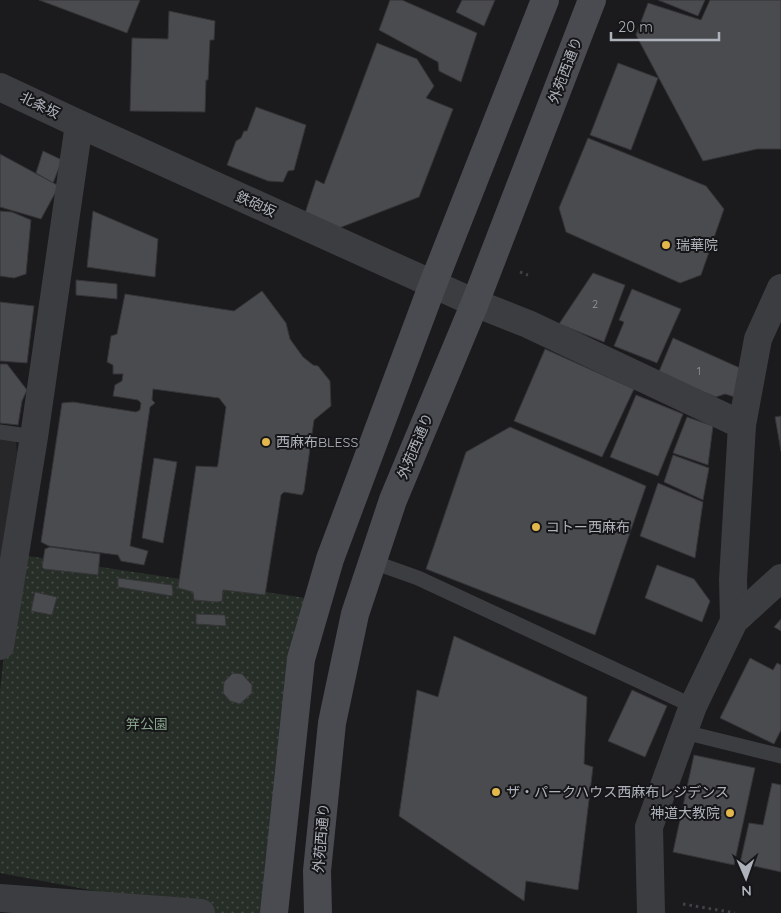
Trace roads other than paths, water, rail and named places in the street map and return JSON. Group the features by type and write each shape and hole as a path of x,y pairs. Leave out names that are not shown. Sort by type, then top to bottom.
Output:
{"main road":[{"path":"274,913 301,660 330,560 433,284 545,0"},
{"name":"外苑西通り","path":"318,913 317,871 332,723 355,614 393,500 475,302 592,0"}],"street":[{"name":"北条坂","path":"0,87 79,124"},
{"name":"鉄砲坂","path":"79,124 433,284 528,324 742,425"},
{"path":"0,646 34,437 79,124"},
{"path":"734,621 732,580 742,425 758,339 781,288"},
{"path":"651,906 649,827 693,706 734,621 781,578"},
{"path":"0,898 201,913"}],"lane":[{"path":"0,432 34,437"},
{"path":"373,562 418,578 693,706"},
{"path":"684,732 781,756"}],"place":[{"name":"瑞華院","path":"666,245"},
{"name":"西麻布BLESS","path":"266,442"},
{"name":"コトー西麻布","path":"536,527"},
{"name":"ザ・パークハウス西麻布レジデンス","path":"496,792"},
{"name":"神道大教院","path":"730,813"}],"park label":[{"name":"笄公園","path":"147,724"}]}
